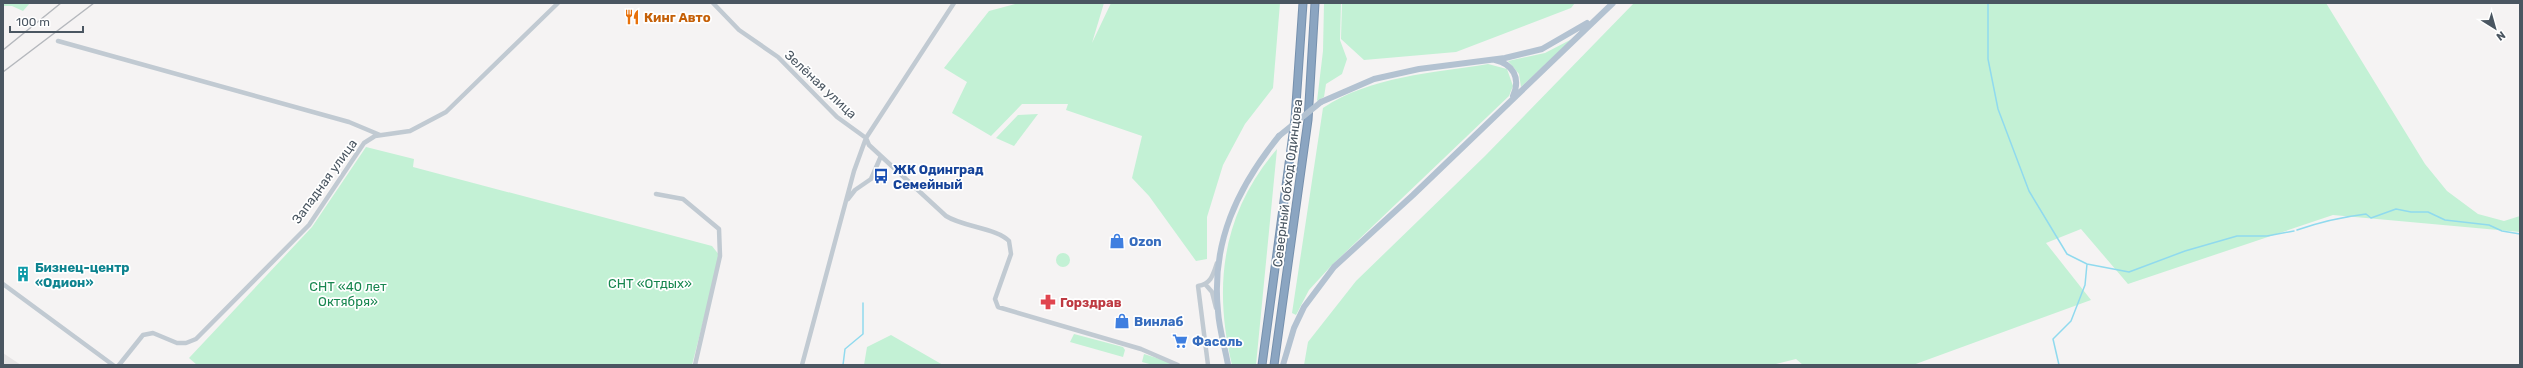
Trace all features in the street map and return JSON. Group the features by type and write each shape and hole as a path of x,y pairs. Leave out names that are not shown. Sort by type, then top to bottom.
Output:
{"highway":[{"name":"Северный обход Одинцова","path":"1262,365 1295,119 1303,3"},
{"name":"Северный обход Одинцова","path":"1274,365 1308,120 1315,3"}],"main road":[{"path":"1228,365 1218,313 1218,265 1232,207 1242,188 1278,136 1321,102 1374,79 1419,69 1523,54 1558,41 1591,20 1612,3"},
{"path":"1283,365 1294,328 1304,306 1320,283 1334,267 1413,195 1612,3"},
{"path":"1488,59 1505,62 1515,74 1516,89 1507,103"}],"street":[{"name":"Западная улица","path":"119,365 143,335 153,333 177,342 186,343 196,339 309,225 364,143 380,135 410,131 446,112 558,3"},
{"name":"Зелёная улица","path":"712,3 739,30 778,57 837,117 866,138 869,145 946,216 959,223 1001,236 1009,241 1011,254 995,302 998,307 1141,350 1178,365"},
{"path":"802,365 846,202 866,138 954,3"},
{"path":"58,41 350,122 380,135"},
{"path":"846,202 855,190 871,179 881,156"},
{"path":"656,194 683,199 719,227 720,256 695,365"},
{"path":"1208,365 1198,286 1206,285 1213,275 1223,243"},
{"path":"3,284 113,365"},
{"path":"1206,285 1212,292 1218,313"}],"shaded area":[{"path":"3,353 21,365 3,365"}],"green space":[{"path":"3,3 30,3 23,11 12,6 3,6"},
{"path":"1019,3 1104,3 1092,43 1111,3 1280,3 1273,88 1245,124 1223,165 1207,217 1207,259 1196,261 1149,196 1132,178 1142,136 1066,110 1068,104 1022,104 991,136 952,113 967,82 944,68 989,11"},
{"path":"1324,3 1341,3 1340,40 1347,59 1342,74 1326,84 1324,97 1317,101 1323,51"},
{"path":"1342,3 1575,3 1571,8 1456,52 1364,60 1341,39"},
{"path":"1634,3 2326,3 2425,164 2447,191 2478,214 2504,221 2520,216 2520,232 2333,215 2128,284 2081,229 2046,243 2091,300 1913,365 1803,365 1796,359 1772,365 1304,365 1308,342 1356,281 1485,156"},
{"path":"1572,39 1521,87 1519,74 1508,61 1545,53"},
{"path":"1488,64 1507,69 1513,86 1509,96 1331,266 1309,290 1296,315 1292,313 1323,108 1342,97 1382,82 1424,73"},
{"path":"1038,114 1014,146 996,138 1018,115"},
{"path":"366,147 414,159 413,167 712,246 720,256 692,365 197,365 189,358 312,227"},
{"path":"1277,149 1256,365 1232,365 1226,335 1223,306 1223,278 1227,251 1234,224 1244,198 1258,173"},
{"path":"1063,253 1068,255 1070,260 1068,265 1063,267 1058,265 1056,260 1058,255"},
{"path":"1074,334 1123,347 1125,350 1123,357 1070,342"},
{"path":"891,335 943,365 864,365 867,347"},
{"path":"1144,354 1179,365 1153,365 1142,362"}],"waterway":[{"path":"1988,3 1988,59 1998,109 2029,191 2067,254 2087,264 2129,272 2185,251 2237,236 2267,236 2294,231"},
{"path":"2297,230 2323,222 2366,214 2371,218 2396,209 2411,212 2428,212 2445,220 2489,225 2502,231 2520,234"},
{"path":"2059,365 2053,339 2071,321 2085,285 2087,264"},
{"path":"843,365 845,349 863,334 863,303"}],"railway":[{"path":"3,50 61,3"},
{"path":"3,72 94,3"}],"place":[{"name":"Кинг Авто","path":"632,17"},
{"name":"ЖК Одинград Семейный","path":"881,176"},
{"name":"Ozon","path":"1117,241"},
{"name":"Бизнец-центр «Одион»","path":"23,274"},
{"name":"Горздрав","path":"1048,302"},
{"name":"Винлаб","path":"1122,321"},
{"name":"Фасоль","path":"1180,341"}],"park label":[{"name":"СНТ «Отдых»","path":"650,283"},
{"name":"СНТ «40 лет Октября»","path":"348,294"}]}
